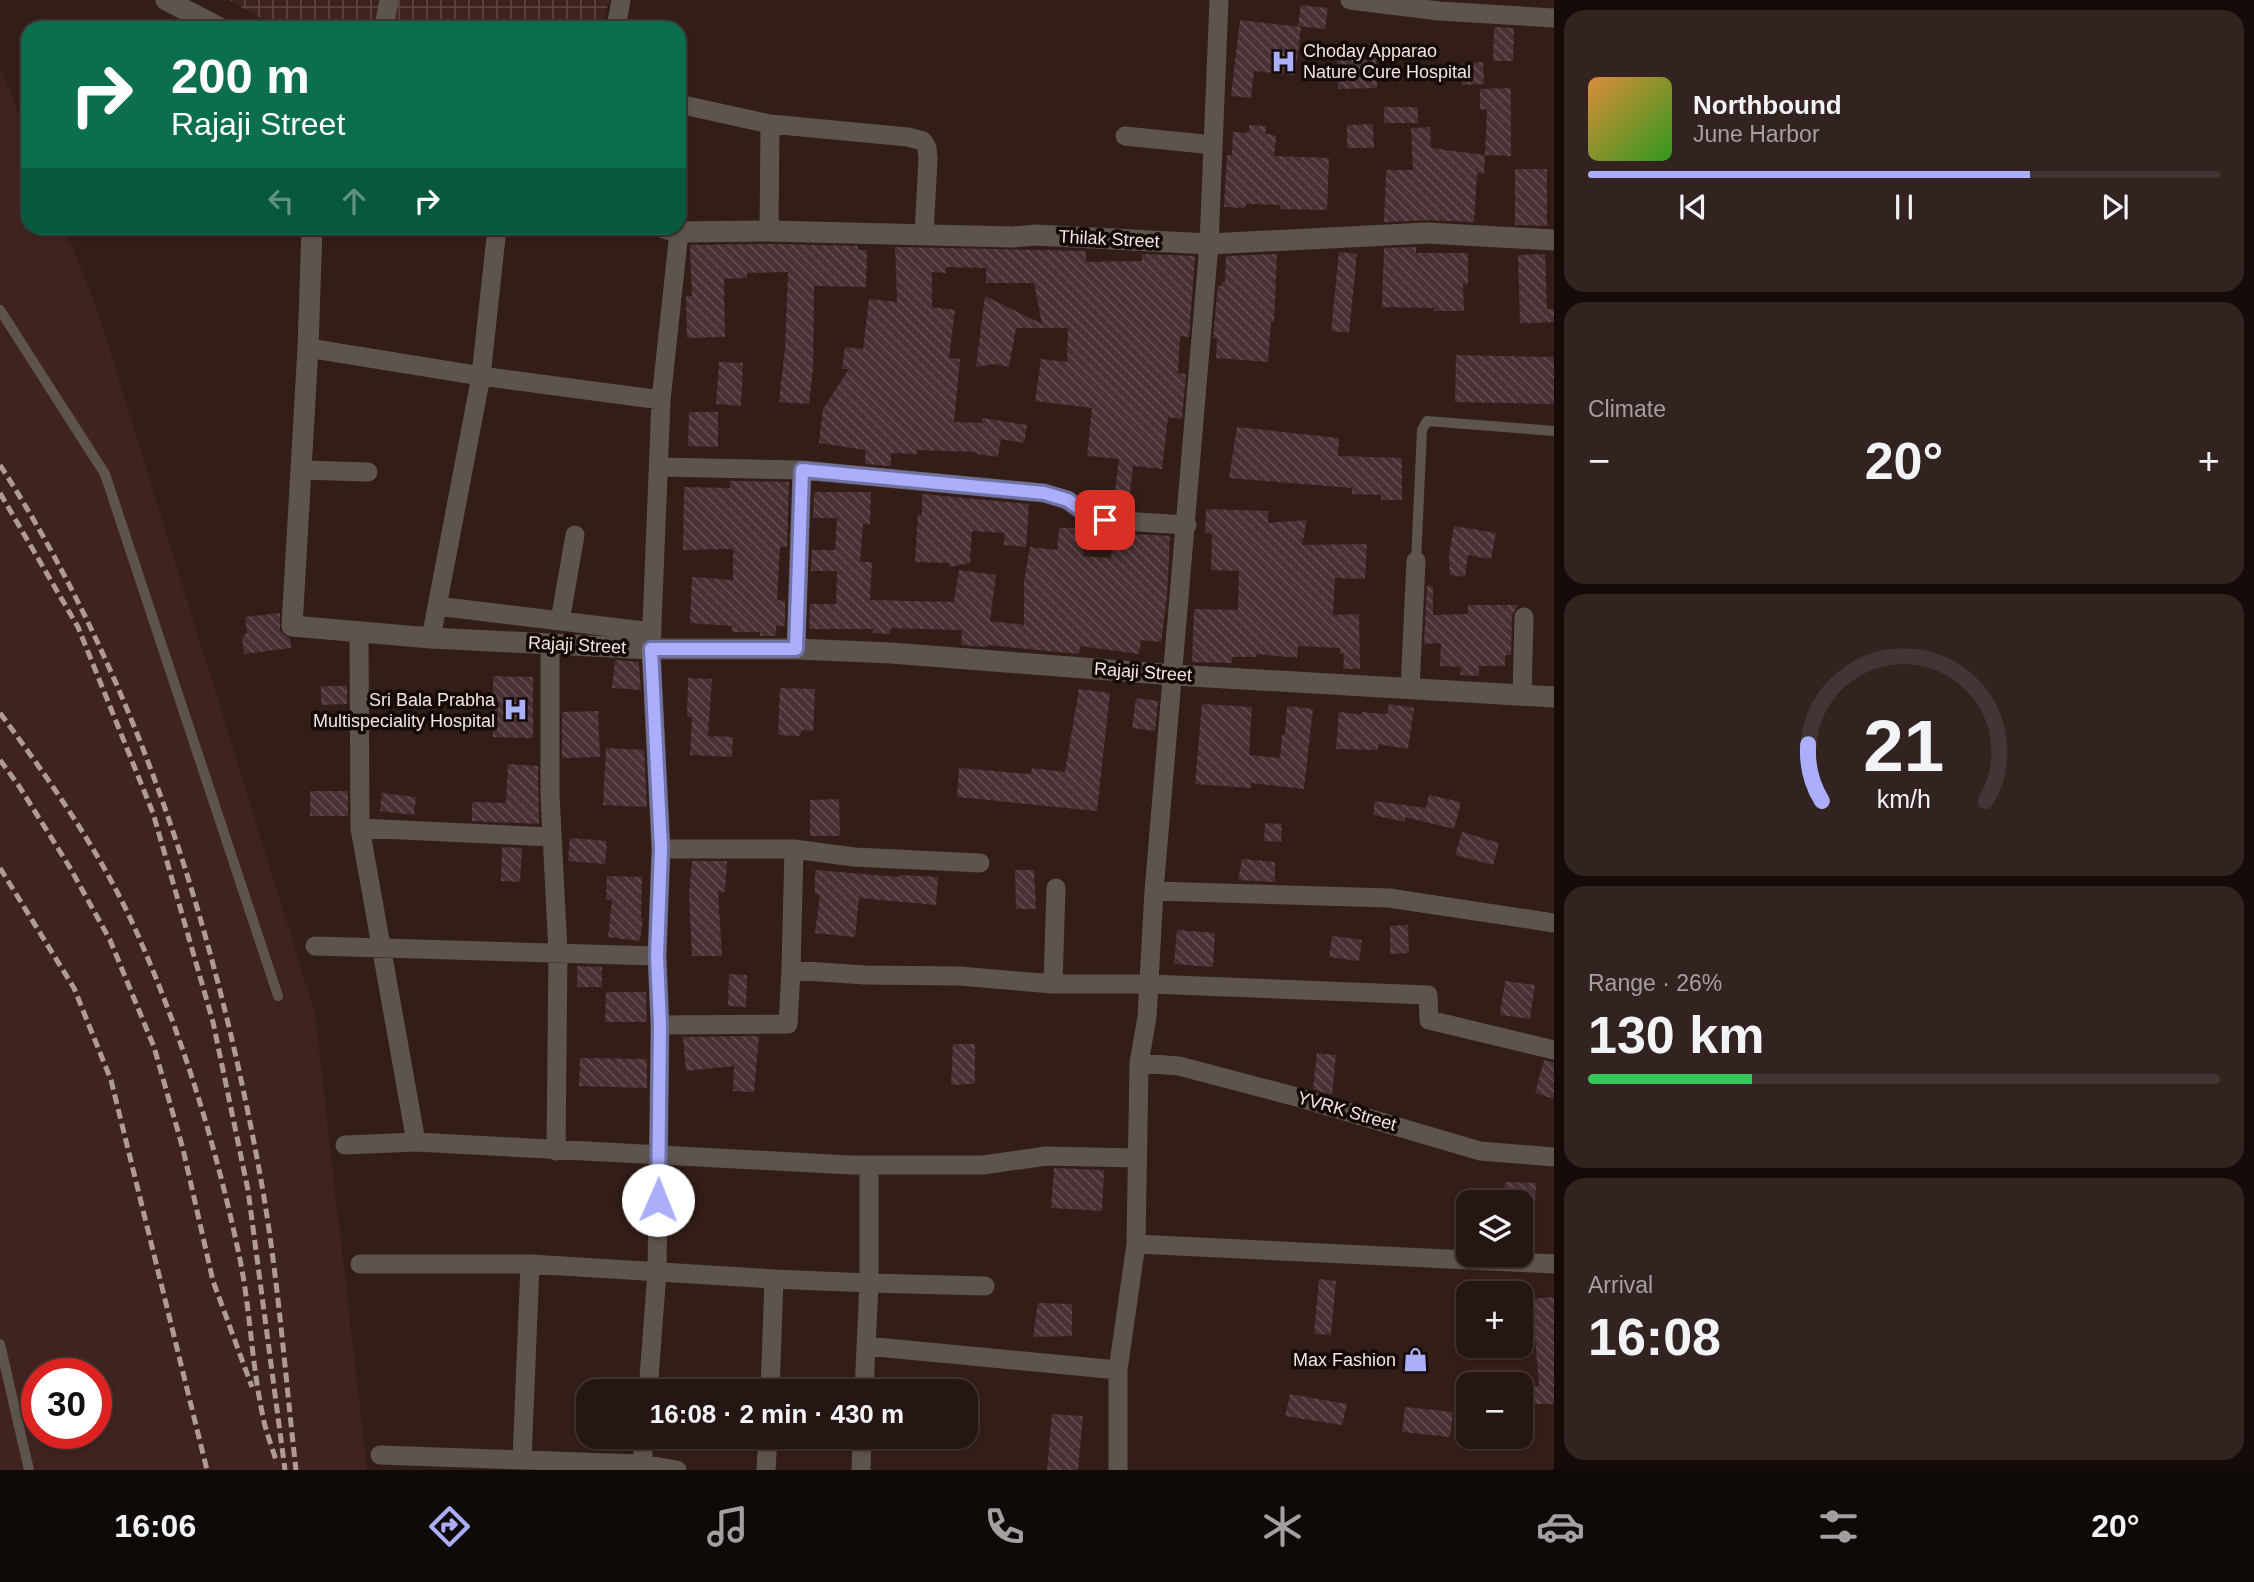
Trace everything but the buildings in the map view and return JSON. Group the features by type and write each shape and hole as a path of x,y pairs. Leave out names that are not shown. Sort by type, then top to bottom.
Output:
{"street":[{"path":"166,0 206,21"},
{"path":"385,21 389,0"},
{"path":"617,21 621,0"},
{"path":"1118,1470 1118,1370 1136,1244 1139,1063 1149,984 1154,891 1209,244 1219,0"},
{"path":"1350,0 1439,10 1554,18"},
{"path":"686,106 770,124 908,137 923,141 928,159 925,235"},
{"path":"769,231 770,124"},
{"path":"1125,136 1213,145"},
{"name":"Thilak Street","path":"686,230 1012,237 1036,235 1209,244 1427,233 1554,240"},
{"name":"Rajaji Street","path":"312,235 309,348 292,626 359,633 550,644 651,641 891,653 1174,675 1554,696"},
{"path":"431,638 481,376 495,235"},
{"path":"649,1379 657,1272 660,1025 657,956 661,849 651,641 661,400 672,235"},
{"path":"309,348 481,376 661,400"},
{"path":"660,467 802,470 1044,493 1068,500 1089,516 1105,520 1187,525"},
{"path":"301,470 368,472"},
{"path":"796,649 802,470"},
{"path":"560,621 575,535"},
{"path":"1410,689 1416,561"},
{"path":"437,606 560,621 651,641"},
{"path":"1522,695 1524,617"},
{"path":"359,633 360,828 416,1142"},
{"path":"550,644 551,837 558,952 556,1151"},
{"path":"360,828 551,837"},
{"path":"661,849 794,849 854,857 980,863"},
{"path":"660,1025 788,1024 794,849"},
{"path":"1052,984 1056,888"},
{"path":"1154,891 1389,898 1554,923"},
{"path":"315,946 657,956"},
{"path":"791,970 865,975 959,976 1052,984 1149,984 1428,995 1429,1020 1554,1050"},
{"name":"YVRK Street","path":"1139,1063 1179,1066 1293,1096 1480,1151 1554,1157"},
{"path":"345,1145 416,1142 869,1165 984,1164 1046,1156 1137,1158"},
{"path":"865,1379 869,1283 869,1165"},
{"path":"1136,1244 1554,1264"},
{"path":"360,1264 530,1264 774,1279 985,1286"},
{"path":"523,1460 530,1264"},
{"path":"770,1379 774,1279"},
{"path":"866,1346 1118,1370"},
{"path":"642,1467 643,1449"},
{"path":"766,1470 767,1449"},
{"path":"861,1470 862,1449"},
{"path":"380,1455 523,1460 677,1470"}],"lane":[{"path":"0,310 105,474 278,996"},
{"path":"1416,561 1422,430 1427,421 1554,431"},
{"path":"0,1343 29,1470"}],"shaded area":[{"path":"229,0 609,0 604,21 266,21"},
{"path":"0,67 21,120 21,235 68,235 97,309 315,1013 367,1470 0,1470"}],"railway":[{"path":"0,465 49,547 93,632 165,809 195,901 221,993 261,1180 277,1288 296,1470"},
{"path":"0,493 78,627 153,813 213,1022 248,1190 285,1470"},
{"path":"0,713 57,792 108,875 137,933 169,1010 196,1089 229,1210 242,1270 262,1412 277,1463"},
{"path":"0,760 69,866 110,940 154,1047 183,1149 213,1281 252,1387"},
{"path":"0,868 74,988 111,1080 207,1470"}],"place":[{"name":"Choday Apparao Nature Cure Hospital","path":"1283,61"},
{"name":"Sri Bala Prabha Multispeciality Hospital","path":"515,710"},
{"name":"Max Fashion","path":"1416,1360"}],"route":[{"path":"658,1200 660,1025 657,956 661,849 651,649 796,649 802,470 1044,493 1068,500 1089,516 1105,520"}]}
